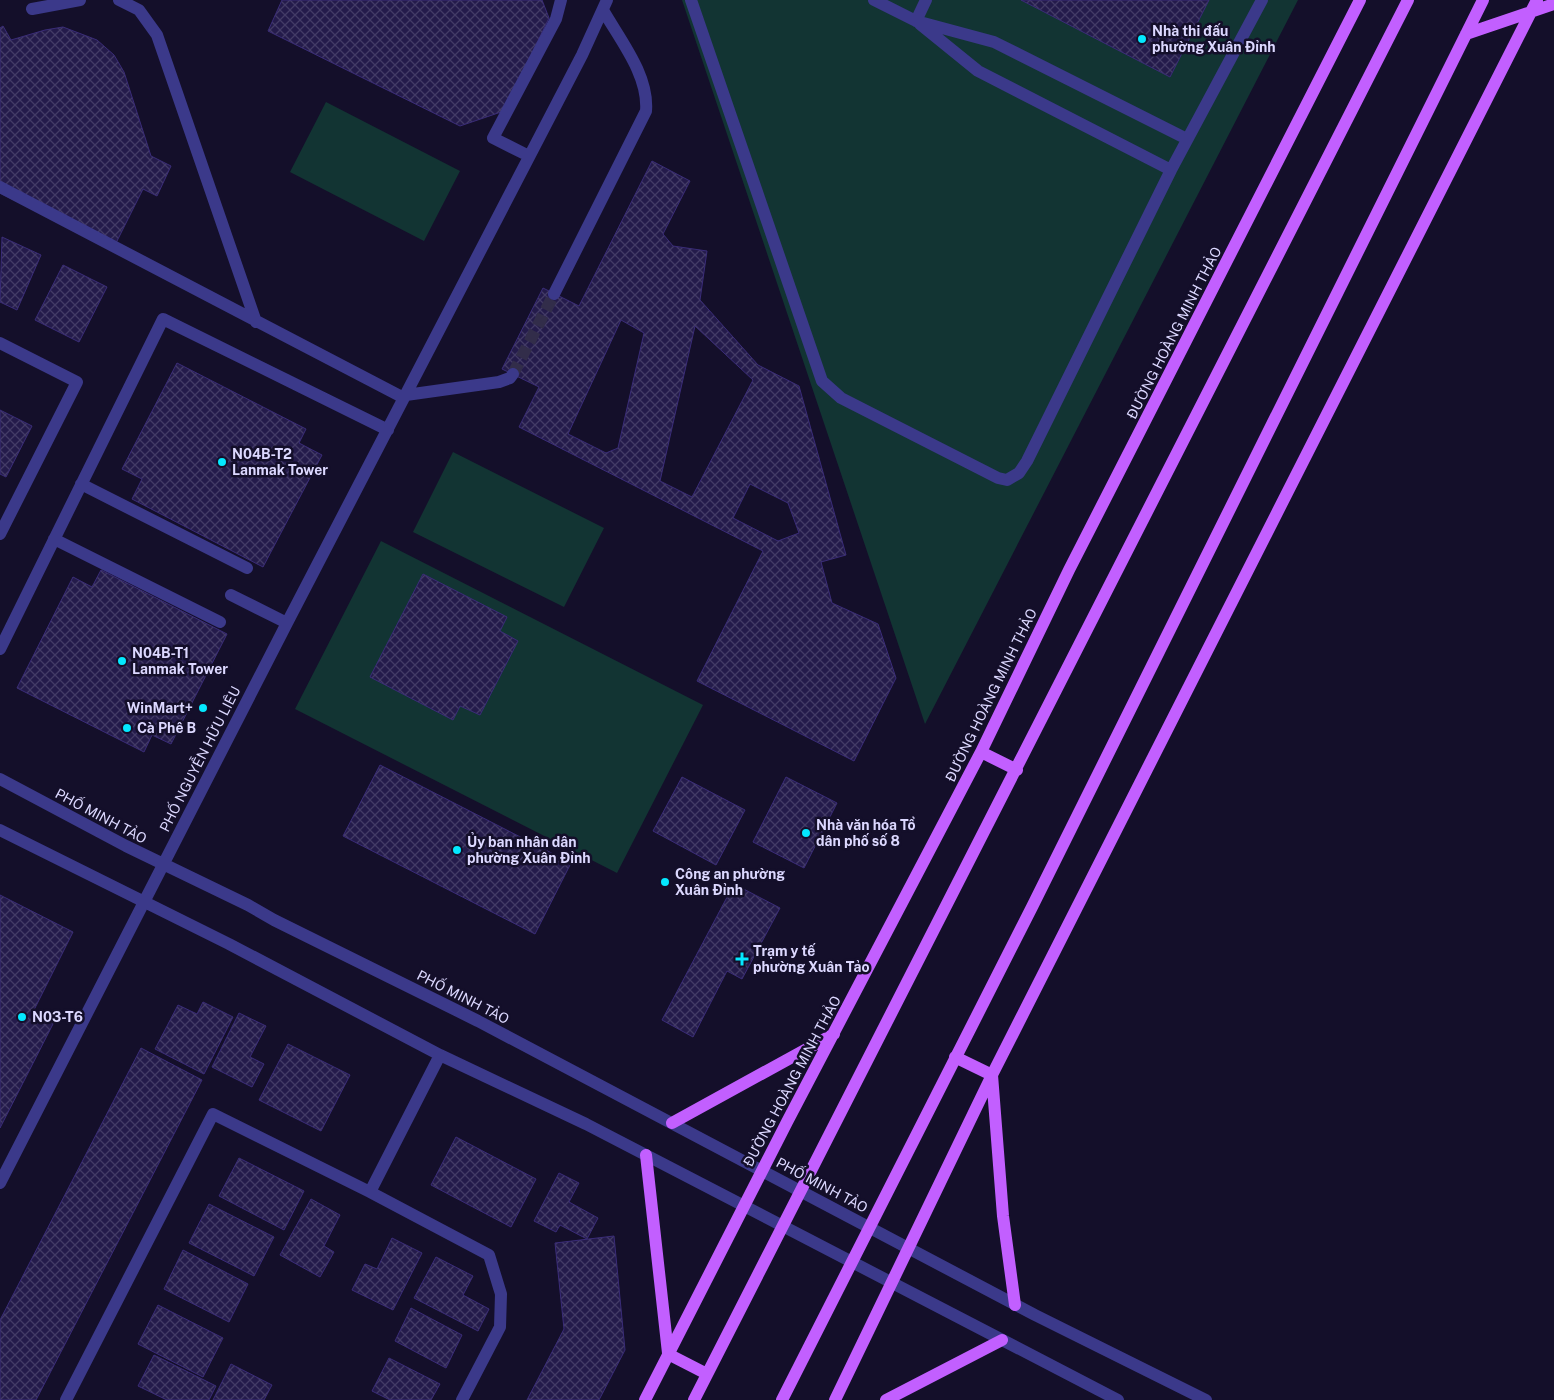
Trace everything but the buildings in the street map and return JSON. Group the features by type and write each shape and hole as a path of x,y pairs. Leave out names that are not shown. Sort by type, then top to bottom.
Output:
{"main road":[{"name":"ĐƯỜNG HOÀNG MINH THẢO","path":"645,1400 744,1206 982,752 1069,570 1360,0"},
{"path":"694,1400 784,1227 1408,0"},
{"path":"782,1400 850,1262 1036,898 1483,0"},
{"path":"835,1400 992,1076 1537,0"},
{"path":"1466,34 1530,14 1554,4"},
{"path":"982,752 1016,770"},
{"path":"672,1123 834,1034"},
{"path":"955,1057 992,1076"},
{"path":"992,1076 1003,1216 1015,1305"},
{"path":"646,1155 668,1354 707,1374"},
{"path":"886,1400 1002,1340"}],"street":[{"path":"32,9 80,0"},
{"path":"119,0 139,10 157,35 256,322"},
{"path":"529,156 493,138 556,18 560,0"},
{"path":"691,0 822,381 841,398 998,478 1007,480 1019,473 1027,461 1171,170 1262,0"},
{"path":"874,0 916,21 994,42 1187,139"},
{"path":"916,21 926,0"},
{"path":"554,294 646,111 647,98 640,74 605,5"},
{"name":"PHỐ NGUYỄN HỮU LIÊU","path":"0,1183 605,5"},
{"path":"916,21 978,71 1171,170"},
{"path":"0,187 256,322 405,396 499,382 510,378 513,374"},
{"path":"0,649 164,319 388,430"},
{"path":"0,343 77,382 0,534"},
{"path":"81,484 247,568"},
{"path":"54,539 220,622"},
{"path":"231,595 287,623"},
{"name":"PHỐ MINH TẢO","path":"0,779 162,865 248,905 274,920 478,1021 1015,1305 1206,1400"},
{"path":"0,830 143,903 229,944 440,1055 646,1155 1118,1400"},
{"path":"370,1192 440,1055"},
{"path":"66,1400 213,1114 370,1192 489,1255 501,1294 500,1326 462,1400"}],"green space":[{"path":"682,0 1298,0 925,724"},
{"path":"326,102 460,171 424,241 290,172"},
{"path":"453,452 604,528 564,607 413,532"},
{"path":"381,541 703,705 617,873 295,709"}],"tunnel":[{"path":"513,374 554,294"}],"place":[{"name":"Nhà thi đấu phường Xuân Đỉnh","path":"1142,39"},
{"name":"N04B-T2 Lanmak Tower","path":"222,462"},
{"name":"N04B-T1 Lanmak Tower","path":"122,661"},
{"name":"WinMart+","path":"203,708"},
{"name":"Cà Phê B","path":"127,728"},
{"name":"Nhà văn hóa Tổ dân phố số 8","path":"806,833"},
{"name":"Ủy ban nhân dân phường Xuân Đỉnh","path":"457,850"},
{"name":"Công an phường Xuân Đỉnh","path":"665,882"},
{"name":"Trạm y tế phường Xuân Tảo","path":"742,959"},
{"name":"N03-T6","path":"22,1017"}]}
